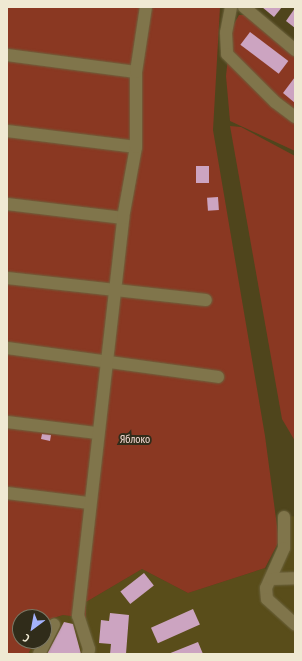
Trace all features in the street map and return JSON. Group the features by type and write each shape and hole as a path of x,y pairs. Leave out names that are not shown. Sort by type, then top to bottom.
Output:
{"street":[{"path":"88,654 89,649 78,616 89,503 123,218 136,146 136,72 146,7"},
{"path":"231,7 226,33 227,54 276,102 295,117"},
{"path":"244,7 295,50"},
{"path":"7,55 136,72"},
{"path":"7,131 136,146"},
{"path":"7,204 123,218"},
{"path":"7,278 206,300"},
{"path":"7,348 106,360 218,377"},
{"path":"7,422 97,433"},
{"path":"7,493 89,503"},
{"path":"284,516 284,548 268,573 266,588 267,600 295,624"},
{"path":"268,573 295,578"},
{"path":"39,654 54,625"}],"shaded area":[{"path":"295,516 295,654 28,654 31,649 52,649 52,618 63,615 78,616 86,602 142,569 188,593 265,568 271,578 284,517"}],"green space":[{"name":"Яблоко","path":"7,7 220,7 213,130 265,436 279,541 265,568 188,593 142,569 86,602 86,618 63,615 52,618 52,609 12,609 12,649 31,649 28,654 7,654"},
{"path":"239,15 248,15 295,55 295,151 230,121 226,76 231,29"},
{"path":"230,126 241,127 295,156 295,441 282,419"}],"building":[{"path":"262,7 282,7 274,17"},
{"path":"295,8 295,28 286,21"},
{"path":"250,32 288,61 279,74 240,45"},
{"path":"295,77 295,103 283,93"},
{"path":"196,166 209,166 209,183 196,183"},
{"path":"218,197 219,210 208,211 207,198"},
{"path":"42,434 51,435 50,441 41,439"},
{"path":"144,573 154,586 130,604 120,591"},
{"path":"193,609 200,625 158,643 151,628"},
{"path":"110,613 129,615 126,654 110,654 111,644 99,643 101,620 109,621"},
{"path":"64,622 73,624 81,654 47,654 50,649 52,649 52,645"},
{"path":"198,642 203,654 168,654"}]}
